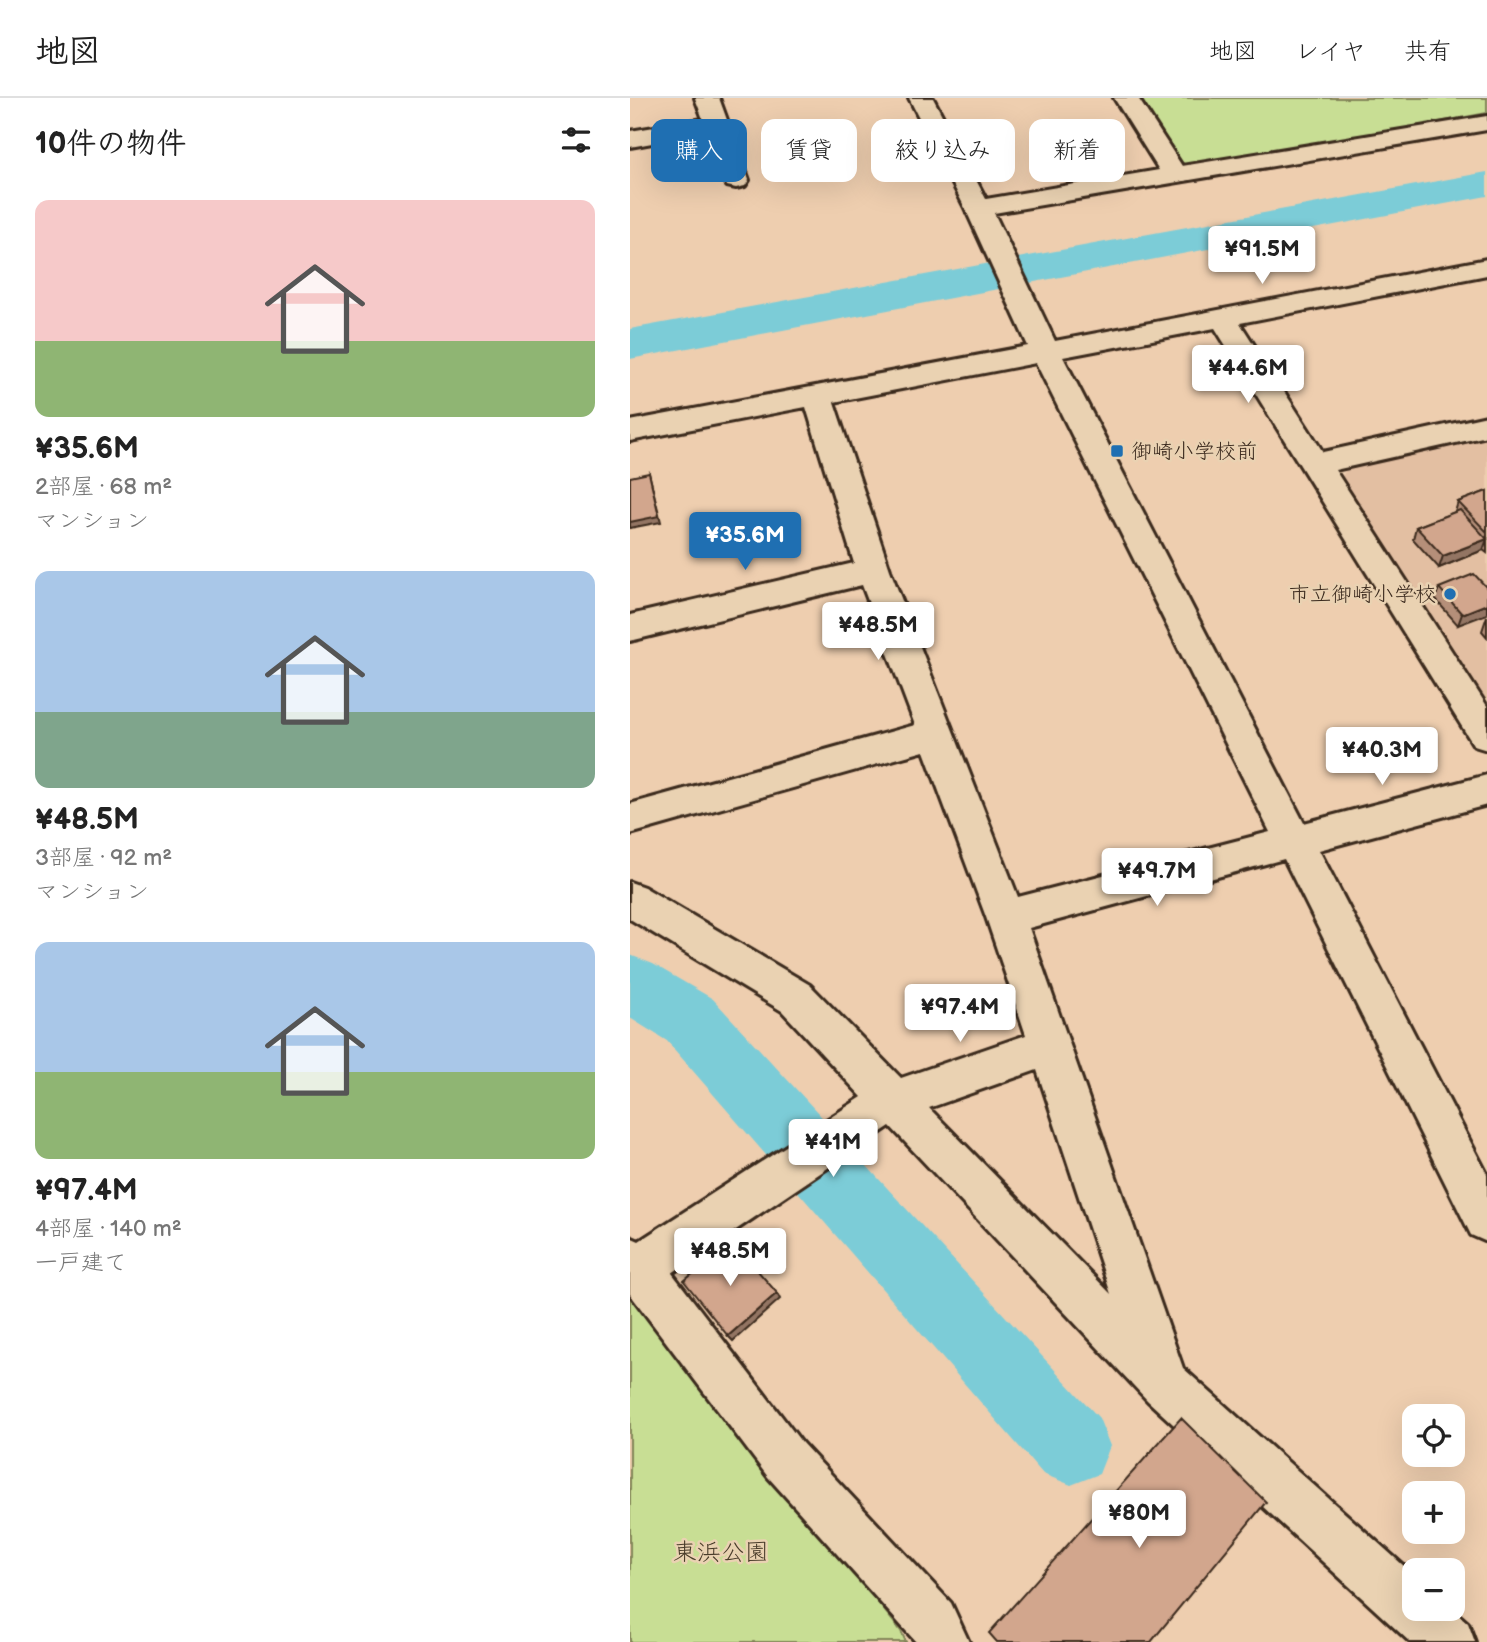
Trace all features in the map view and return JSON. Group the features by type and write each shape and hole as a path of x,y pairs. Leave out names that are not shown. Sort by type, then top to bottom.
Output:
{"street":[{"path":"707,98 715,119"},
{"path":"921,98 1292,841 1487,1220"},
{"path":"1126,98 1175,175"},
{"path":"978,208 1487,123"},
{"path":"630,139 651,135"},
{"path":"630,431 1487,267"},
{"path":"1223,318 1487,736"},
{"path":"817,394 873,570 1006,917 1165,1384"},
{"path":"1316,464 1487,426"},
{"path":"630,628 873,570"},
{"path":"630,819 934,734"},
{"path":"1006,917 1487,790"},
{"path":"630,899 796,998 880,1109 1165,1384 1450,1642"},
{"path":"943,1642 933,1621 785,1460 635,1264 763,1186 880,1109 1050,1046"}],"shaded area":[{"name":"市立御崎小学校","path":"1487,436 1487,710 1341,478 1348,467"}],"green space":[{"path":"1137,98 1487,98 1487,113 1196,168 1181,164"},
{"name":"東浜公園","path":"630,1294 901,1631 906,1642 630,1642"}],"building":[{"path":"649,473 659,516 630,522 630,477"},
{"path":"1487,491 1487,532 1458,502"},
{"path":"1460,510 1487,539 1443,556 1416,527"},
{"path":"1474,574 1487,588 1487,604 1462,614 1439,588"},
{"path":"732,1241 777,1293 728,1336 684,1281"},
{"path":"1181,1418 1266,1502 1151,1642 997,1642 989,1633"}],"waterway":[{"path":"630,344 1487,184"},
{"path":"630,984 690,1020 1071,1446"}],"place":[{"name":"御崎小学校前","path":"1117,451"},
{"name":"市立御崎小学校","path":"1450,594"}]}
